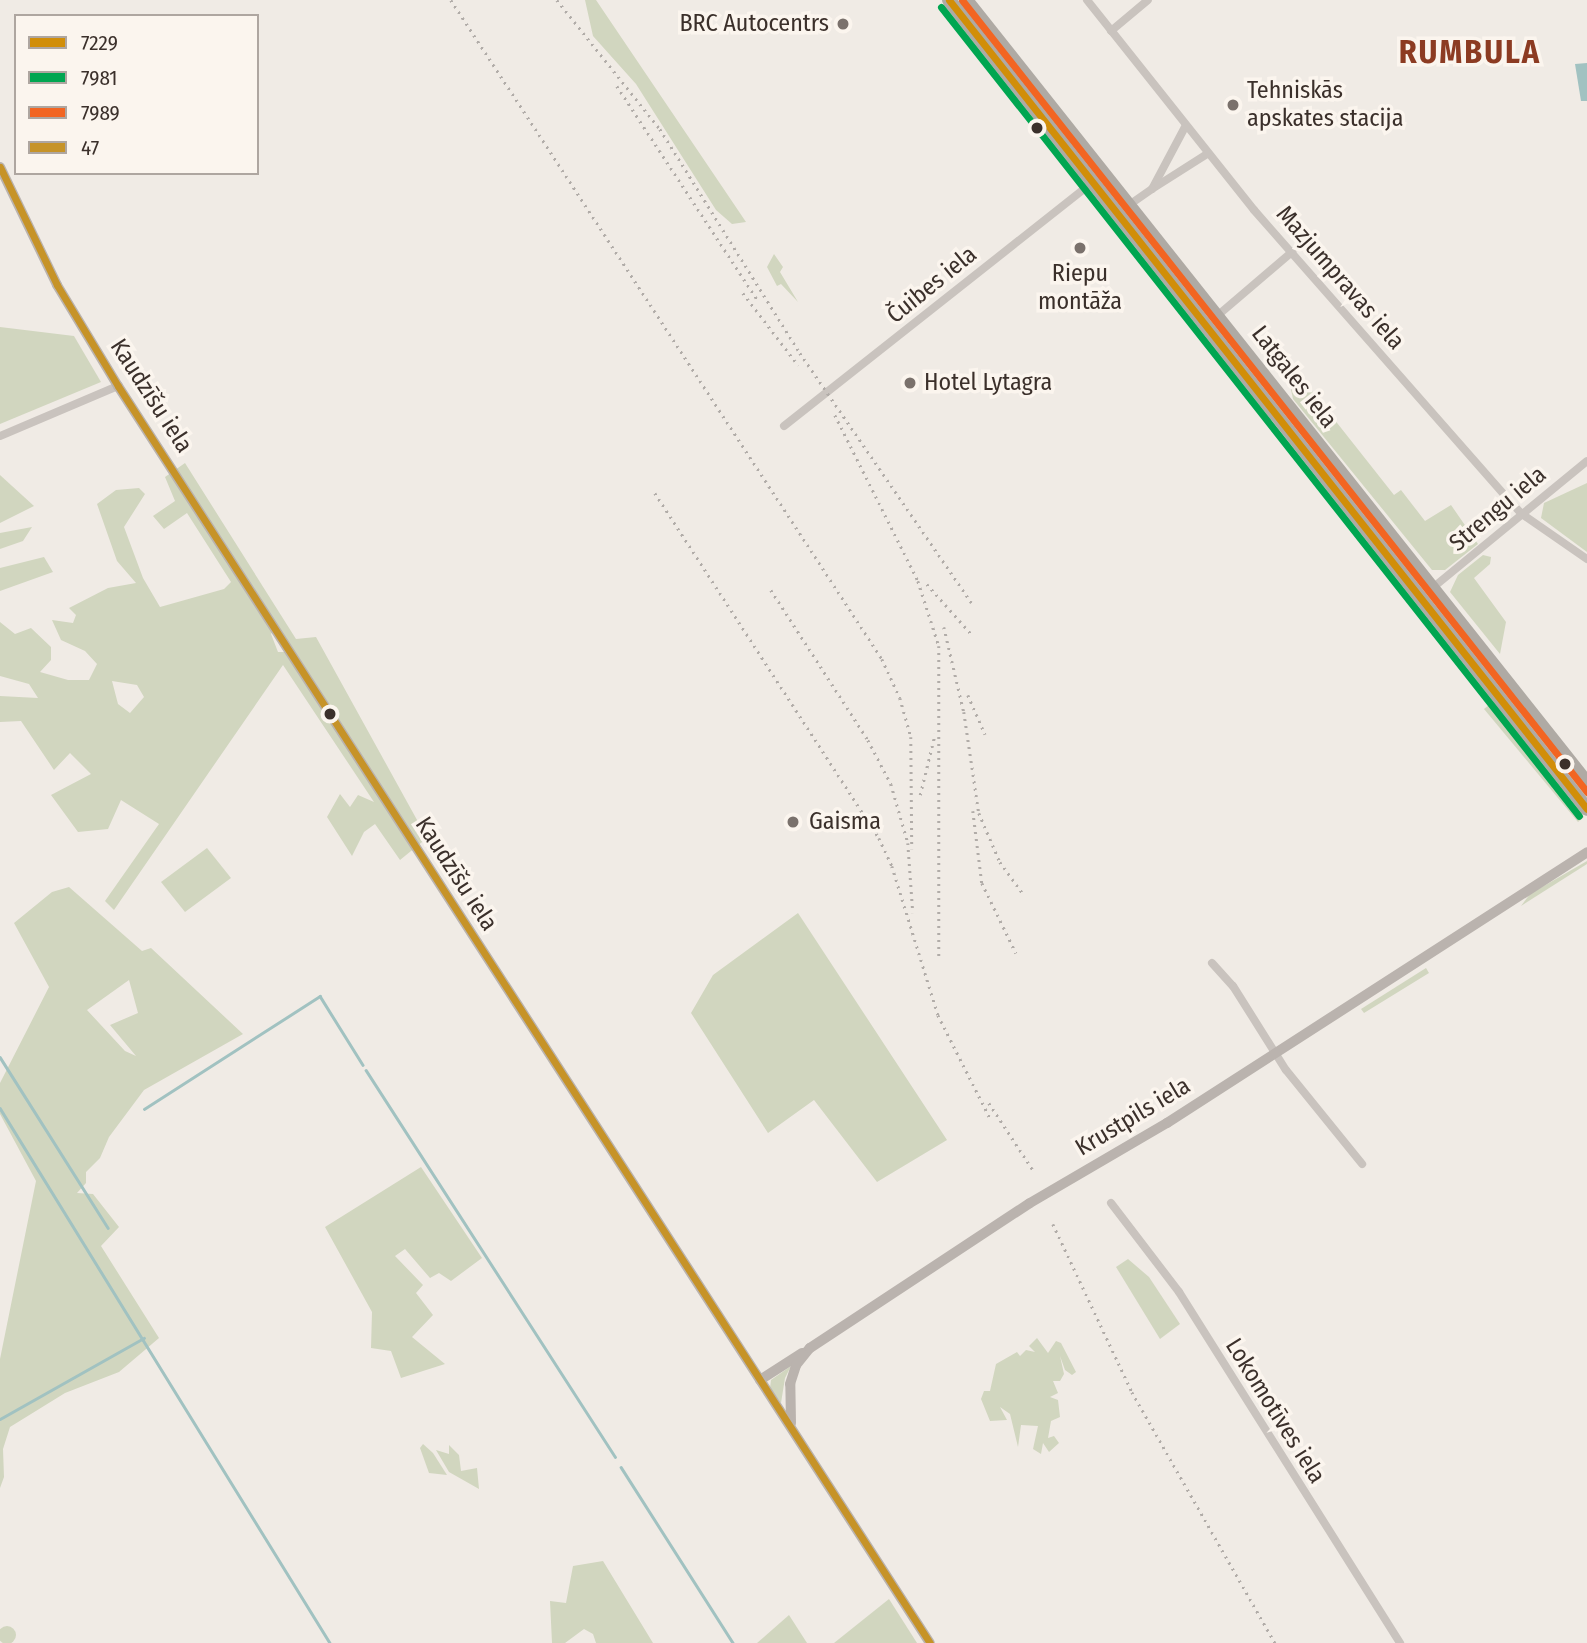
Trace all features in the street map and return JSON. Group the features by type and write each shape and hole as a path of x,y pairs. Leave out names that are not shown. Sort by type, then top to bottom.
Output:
{"highway":[{"name":"Latgales iela","path":"949,0 1098,177 1428,592 1587,782"},
{"name":"Latgales iela","path":"966,0 1098,177 1129,205 1217,316 1428,592 1587,809"}],"street":[{"name":"Mazjumpravas iela","path":"1087,0 1207,154 1521,514 1587,559"},
{"path":"1111,31 1148,0"},
{"path":"1152,189 1185,127"},
{"path":"1129,205 1207,154"},
{"name":"Kaudzīšu iela","path":"0,167 57,285 118,386 760,1380"},
{"name":"Čuibes iela","path":"784,426 1098,177"},
{"path":"1217,316 1292,252"},
{"path":"0,436 118,386"},
{"name":"Strengu iela","path":"1428,592 1587,461"},
{"name":"Krustpils iela","path":"793,1430 790,1384 796,1365 810,1348 1040,1197 1278,1053 1587,852"},
{"path":"1212,963 1362,1164"},
{"name":"Lokomotīves iela","path":"1111,1203 1179,1293 1400,1643"},
{"path":"760,1380 810,1348"},
{"name":"Krustpils iela","path":"760,1380 930,1643"}],"green space":[{"path":"585,0 596,0 746,222 732,224 716,210 636,84 593,36"},
{"path":"774,254 783,267 780,272 798,302 781,284 777,286 767,267"},
{"path":"1162,257 1418,581 1415,580"},
{"path":"0,327 74,336 101,382 0,424"},
{"path":"1300,376 1394,495 1401,490 1425,521 1451,505 1478,544 1445,570 1432,570 1293,399 1290,385"},
{"path":"185,463 296,639 316,637 427,838 400,860 375,824 364,832 352,856 327,817 340,794 350,807 358,795 374,802 283,665 114,910 105,901 159,824 121,800 108,829 78,832 51,795 91,774 70,753 54,770 21,721 0,722 0,696 38,698 29,684 0,676 0,622 15,634 31,628 51,647 51,660 40,672 68,680 89,680 97,664 85,651 61,640 52,620 73,623 76,615 69,608 108,588 136,583 117,561 97,504 116,490 139,488 145,494 124,527 143,578 160,607 224,589 231,582 187,513 164,529 153,516 175,501 165,477","holes":["276,626 291,652 278,652 271,634","112,681 137,685 144,697 130,713 118,704"]},
{"path":"0,475 34,506 0,523"},
{"path":"1587,483 1587,552 1541,518 1544,503"},
{"path":"32,527 23,541 0,549 0,533"},
{"path":"1483,555 1491,557 1490,564 1474,578 1506,622 1500,654 1450,592 1458,575"},
{"path":"44,557 53,572 0,591 0,568"},
{"path":"1437,606 1587,790 1587,798 1438,609"},
{"path":"1494,701 1584,817 1578,822 1484,709"},
{"path":"207,848 231,878 185,912 161,882"},
{"path":"1587,861 1587,864 1521,906 1530,894"},
{"path":"69,887 142,951 151,948 243,1034 144,1090 109,1137 100,1158 86,1172 86,1183 77,1193 93,1194 119,1227 101,1246 159,1338 119,1372 65,1393 10,1427 3,1449 4,1477 0,1488 0,1359 36,1181 0,1114 0,1083 49,987 14,923 52,892","holes":["129,980 138,1013 110,1025 136,1056 125,1051 87,1010"]},
{"path":"798,913 947,1140 877,1182 814,1100 768,1133 691,1013 713,975"},
{"path":"1426,968 1429,973 1364,1013 1361,1009"},
{"path":"421,1167 482,1258 451,1281 439,1273 430,1278 405,1249 395,1256 423,1285 416,1293 433,1315 412,1337 445,1364 401,1378 391,1351 371,1348 372,1312 325,1227"},
{"path":"1128,1259 1149,1277 1180,1324 1160,1339 1116,1267"},
{"path":"1037,1338 1048,1353 1056,1341 1061,1343 1076,1372 1072,1375 1065,1370 1060,1356 1064,1374 1060,1381 1053,1381 1058,1393 1050,1397 1058,1400 1060,1417 1051,1421 1048,1438 1054,1436 1059,1443 1049,1452 1043,1443 1041,1454 1033,1449 1038,1426 1021,1425 1018,1447 1010,1414 1000,1407 1007,1420 990,1421 981,1399 984,1391 990,1391 996,1364 1017,1352 1020,1356 1026,1350 1035,1352 1029,1346"},
{"path":"791,1366 785,1378 781,1403 770,1388 771,1380"},
{"path":"423,1444 433,1453 447,1475 429,1473 420,1448"},
{"path":"449,1445 459,1455 461,1471 477,1468 479,1489 449,1472 436,1450 449,1454"},
{"path":"603,1561 653,1643 596,1643 593,1634 584,1629 565,1643 552,1643 550,1601 566,1603 573,1566"},
{"path":"889,1599 917,1643 834,1643"},
{"path":"789,1615 807,1643 757,1643"},
{"path":"4,1627 10,1627 15,1632 15,1638 10,1643 4,1643 -1,1638 -1,1632"}],"water":[{"path":"1587,63 1587,101 1581,101 1575,64"}],"waterway":[{"path":"144,1109 320,996 363,1065"},
{"path":"0,1057 108,1228"},
{"path":"366,1070 615,1457"},
{"path":"0,1108 330,1643"},
{"path":"0,1419 144,1338"},
{"path":"621,1467 733,1643"}],"railway":[{"path":"451,0 882,659 900,698 911,737 912,849"},
{"path":"557,0 660,129 800,353 972,603"},
{"path":"617,86 757,299"},
{"path":"743,293 798,365"},
{"path":"835,415 918,581 939,646 939,959"},
{"path":"655,493 879,838 892,866 938,1015 990,1118"},
{"path":"927,584 973,636"},
{"path":"771,590 868,740 891,784 908,843 913,913"},
{"path":"944,627 964,712 979,813 1000,862 1023,894"},
{"path":"968,695 985,734"},
{"path":"920,795 935,734"},
{"path":"973,811 982,883 1016,953"},
{"path":"989,1103 1033,1170"},
{"path":"1053,1224 1132,1392 1275,1643"}],"transit line":[{"name":"7229","path":"949,0 1587,809"},
{"name":"7989","path":"962,0 1587,792"},
{"name":"7981","path":"941,7 1579,816"},
{"name":"47","path":"0,167 57,285 118,386 930,1643"}],"place":[{"name":"BRC Autocentrs","path":"843,24"},
{"name":"Tehniskās apskates stacija","path":"1233,105"},
{"name":"Riepu montāža","path":"1080,248"},
{"name":"Hotel Lytagra","path":"910,383"},
{"name":"Gaisma","path":"793,822"}],"district":[{"name":"RUMBULA","path":"1470,52"}]}
